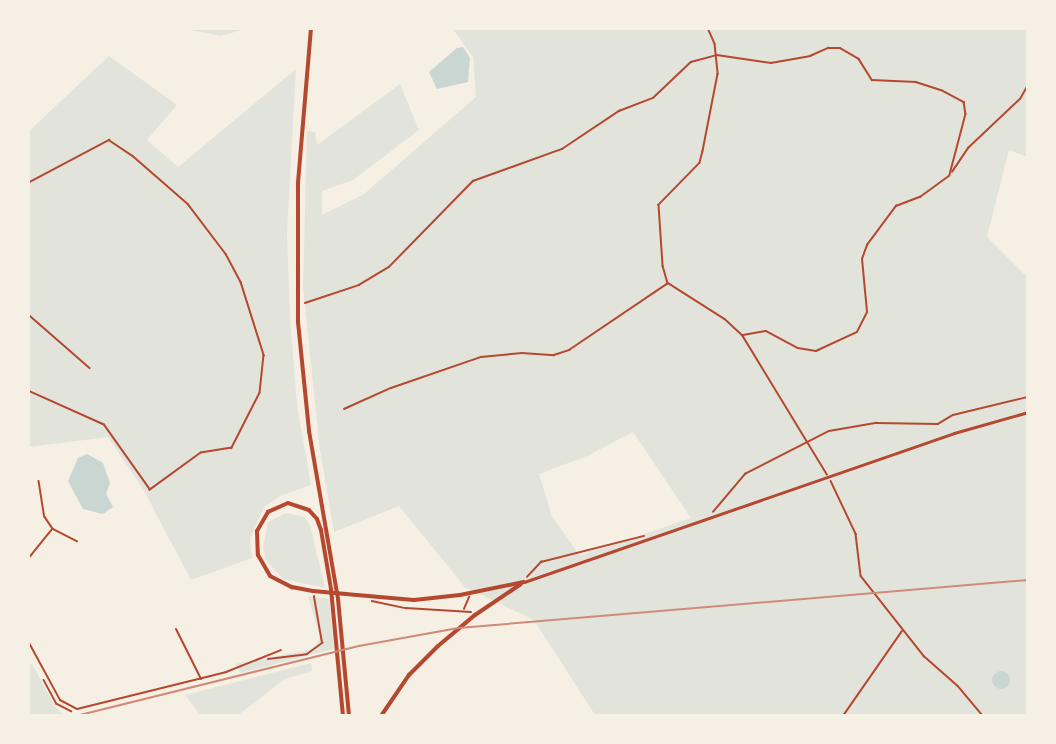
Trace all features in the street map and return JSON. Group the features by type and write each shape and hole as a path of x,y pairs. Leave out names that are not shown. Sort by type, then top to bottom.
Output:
{"highway":[{"path":"311,28 298,184 298,322 309,431 337,589 349,716"},
{"path":"343,716 321,530 309,510 288,503 277,506 261,520 256,543 260,561 280,583 314,591 357,595 432,599 524,582"},
{"path":"381,716 409,675 438,646 496,598 524,582"}],"street":[{"path":"524,582 828,476 1028,412"},
{"path":"176,629 201,679"},
{"path":"28,641 60,700 69,707 201,679 264,659 281,650"}],"lane":[{"path":"39,481 45,517 53,529 77,541"},
{"path":"28,559 53,529"}],"path":[{"path":"708,28 717,54 718,74 700,163 659,205 663,266 668,283 725,319 743,336 828,476 856,534 861,576 902,630 983,716"},
{"path":"304,303 359,285 389,267 473,181 562,149 619,111 653,98 691,62 717,54 771,63 810,56 828,48 840,48 859,58 872,80 916,82 943,91 964,102 966,114 950,175"},
{"path":"743,336 766,331 798,348 816,351 857,332 867,312 862,259 867,245 896,206 920,197 950,175 968,148 1020,99 1028,85"},
{"path":"28,183 109,140 133,156 188,204 226,254 241,282 264,355 260,393 232,448 193,457 150,490 104,425 28,391"},
{"path":"344,410 391,388 481,357 522,352 554,355 569,350 668,283"},
{"path":"28,314 90,368"},
{"path":"705,516 723,504 746,474 807,440 829,431 876,423 938,424 953,415 1028,397"},
{"path":"524,582 541,562 645,536"},
{"path":"264,659 284,659 318,647 323,638 312,600 318,595"},
{"path":"367,600 406,608 464,610"},
{"path":"843,716 902,630"}],"shaded area":[{"path":"245,28 221,36 185,29"},
{"path":"453,29 1027,29 1027,157 1009,150 987,237 1027,277 1027,715 595,715 534,620 465,587 399,506 334,532 320,450 303,288 307,131 315,132 317,145 400,84 419,130 353,180 322,191 322,215 364,194 476,97 473,57","holes":["633,432 691,518 580,556 552,516 539,474 587,456"]},
{"path":"463,47 470,58 468,82 437,89 429,72 457,48"},
{"path":"109,56 177,105 147,140 178,167 296,69 287,233 290,316 297,405 311,485 280,496 264,507 250,539 252,558 191,580 143,489 108,437 29,447 28,132"},
{"path":"87,454 103,463 110,483 106,494 113,507 103,514 83,509 68,481 78,458"},
{"path":"286,513 304,517 310,525 325,588 283,579 266,560 263,547 268,522"},
{"path":"308,596 329,599 334,649 240,673 235,664 309,650 317,644 320,637"},
{"path":"311,663 312,671 285,679 238,715 200,715 185,695"},
{"path":"32,664 55,706 62,714 29,715 29,665"},
{"path":"997,671 1005,671 1010,676 1008,687 997,689 992,684 992,676"}],"railway":[{"path":"76,716 359,646 459,628 1028,580"}]}
